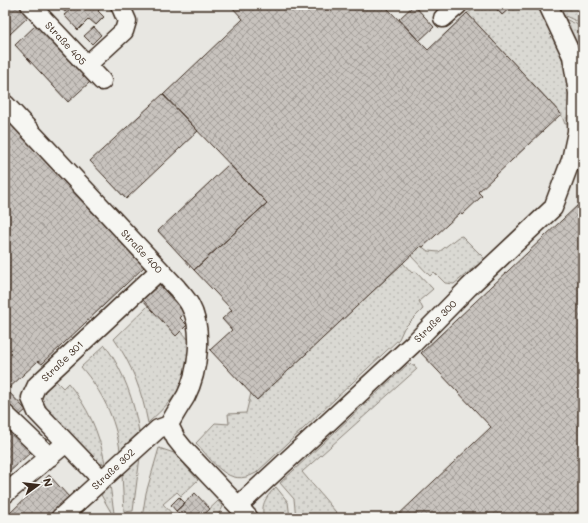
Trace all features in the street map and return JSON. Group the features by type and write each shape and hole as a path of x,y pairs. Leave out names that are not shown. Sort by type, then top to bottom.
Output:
{"street":[{"name":"Straße 405","path":"30,5 102,81"},
{"path":"87,65 124,31 127,21 120,5"},
{"path":"443,18 458,5"},
{"name":"Straße 300","path":"169,425 176,439 184,449 244,512 469,287 553,208 571,160 580,129 578,93 572,56 548,5"},
{"name":"Straße 400","path":"5,104 160,270 190,306 196,324 198,341 197,359 194,376 186,396 175,412 169,425"},
{"name":"Straße 301","path":"102,480 37,412 31,398 37,385 160,270"},
{"path":"5,414 50,457"},
{"name":"Straße 302","path":"60,518 158,428 169,425"},
{"path":"5,494 66,443"}],"shaded area":[{"path":"5,5 583,5 583,518 5,518"},
{"path":"487,5 493,5 502,15 513,5 537,5 558,48 563,62 568,90 569,106 567,124 565,124 561,114 467,13 482,6 485,10 488,6"},
{"path":"558,5 578,5 583,24 563,15"},
{"path":"565,19 583,27 583,67 575,40"},
{"path":"462,236 486,260 480,267 476,266 454,284 445,283 434,272 430,276 411,256 421,246 428,251 439,252 458,237"},
{"path":"403,263 412,273 415,270 433,289 419,301 423,309 404,328 399,339 256,473 246,477 237,478 222,471 215,465 196,443 215,423 229,424 228,414 246,413 251,393 257,400"},
{"path":"148,306 181,331 189,340 187,367 180,387 167,404 148,423 143,400 136,379 126,358 114,339"},
{"path":"105,345 123,376 131,398 139,432 120,450 111,416 101,395 81,367"},
{"path":"408,364 414,365 417,369 302,472 341,518 296,518 294,499 280,483"},
{"path":"54,379 63,388 68,383 81,401 96,430 105,463 95,463 42,404 41,393"},
{"path":"159,448 174,453 198,480 181,496 177,492 163,504 176,518 142,518 146,493"},
{"path":"140,457 133,511 124,512 122,474"},
{"path":"110,485 114,513 112,514 100,493"},
{"path":"276,487 288,502 290,518 264,518 263,509 265,501"},
{"path":"218,501 223,507 216,518 200,518"}],"building":[{"path":"5,5 18,5 29,16 9,35 5,30"},
{"path":"69,5 71,7 65,12 58,6"},
{"path":"76,5 104,5 98,11 104,17 96,25 89,19 78,30 64,15"},
{"path":"230,5 384,5 428,50 467,13 561,114 478,192 482,196 462,215 460,213 423,247 421,246 257,400 210,350 232,330 222,319 232,310 194,270 267,203 163,95 243,19"},
{"path":"414,5 434,27 419,41 399,19"},
{"path":"493,5 513,5 502,15"},
{"path":"37,24 90,82 68,102 15,45"},
{"path":"94,27 101,35 92,44 84,36"},
{"path":"163,94 198,131 126,199 90,161"},
{"path":"5,118 144,267 42,364 38,361 7,390 26,410 18,417 5,403"},
{"path":"229,164 267,203 194,270 158,231"},
{"path":"579,204 583,208 583,506 570,518 395,518 491,427 421,353"},
{"path":"158,283 185,313 180,318 187,325 176,336 141,298"},
{"path":"5,422 32,451 5,476"},
{"path":"49,475 69,497 47,518 5,518"},
{"path":"195,493 210,509 200,518 182,518 176,511"},
{"path":"179,497 185,503 176,511 171,505"}]}
